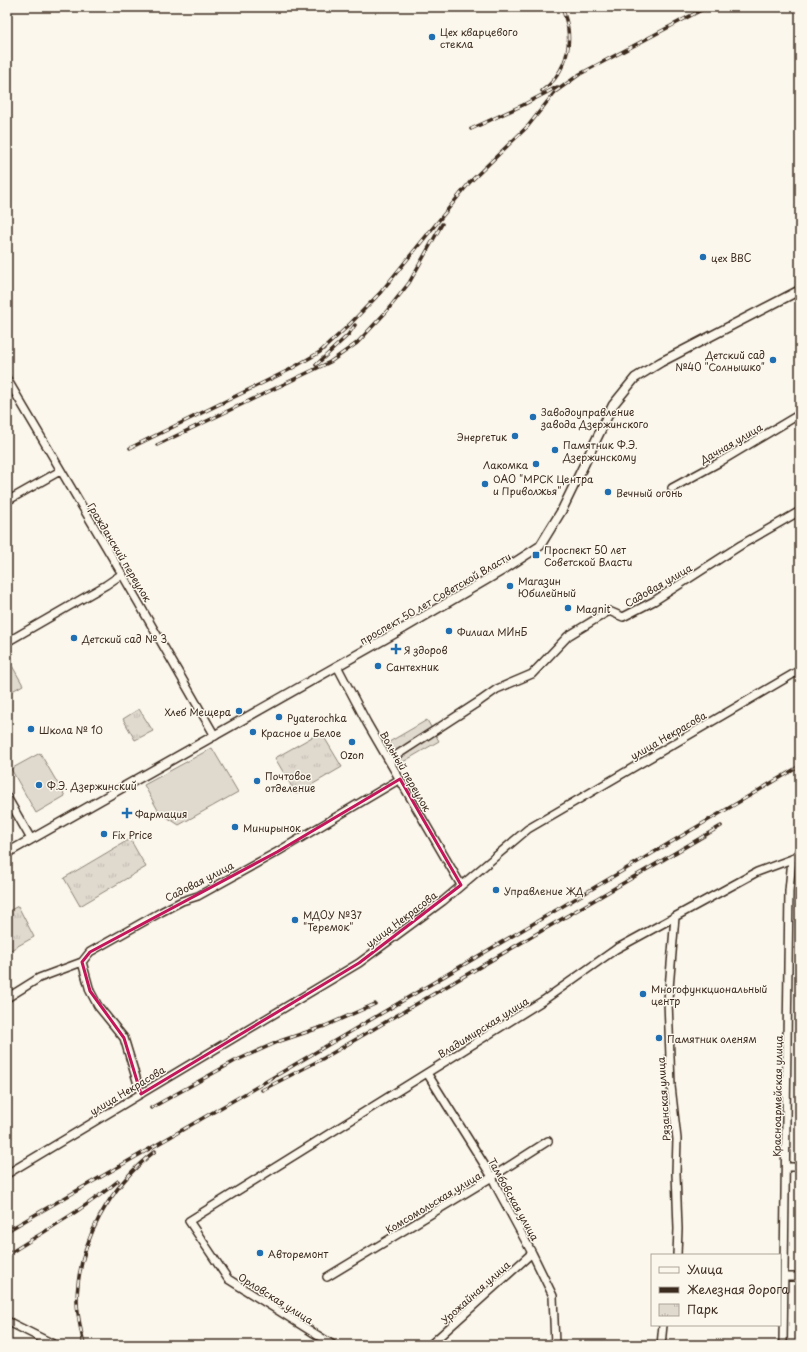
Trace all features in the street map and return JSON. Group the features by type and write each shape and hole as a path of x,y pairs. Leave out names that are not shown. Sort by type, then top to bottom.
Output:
{"main road":[{"name":"проспект 50 лет Советской Власти","path":"7,853 399,631 503,570 540,546 562,510 612,405 635,378 661,362 800,290"}],"street":[{"name":"Гражданский переулок","path":"7,379 215,736"},
{"name":"Дачная улица","path":"672,488 718,463 800,414"},
{"path":"7,501 60,471"},
{"name":"Садовая улица","path":"389,760 497,689 532,674 568,636 609,611 623,617 654,601 741,545 800,511"},
{"path":"7,642 106,585 122,574"},
{"name":"Вольный переулок","path":"337,666 461,885"},
{"name":"улица Некрасова","path":"7,1174 358,963 443,901 528,829 800,670"},
{"name":"Садовая улица","path":"7,998 39,978 82,962 90,952 182,901 198,896 400,779"},
{"path":"7,797 31,839"},
{"path":"792,859 800,852"},
{"name":"Владимирская улица","path":"189,1221 544,1000 616,949 757,872 792,859"},
{"name":"Красноармейская улица","path":"783,1345 789,891 792,859"},
{"name":"Рязанская улица","path":"675,917 668,1000 671,1086 677,1139 677,1254"},
{"path":"82,962 90,991 98,1006 124,1038 141,1094"},
{"name":"Тамбовская улица","path":"427,1073 492,1178 553,1296 555,1345"},
{"name":"Комсомольская улица","path":"327,1277 492,1178 548,1141"},
{"path":"786,1167 800,1167"},
{"name":"Орловская улица","path":"189,1221 228,1279 333,1345"},
{"name":"Урожайная улица","path":"430,1345 532,1253"},
{"path":"784,1277 800,1277"},
{"path":"7,1321 46,1342 56,1345"},
{"path":"661,1345 663,1326"}],"highlighted area":[{"path":"400,779 461,885 359,963 141,1094 124,1038 90,991 82,962 90,952 277,852"}],"green space":[{"path":"11,664 23,685 7,694 7,666"},
{"path":"139,709 153,731 135,740 123,719"},
{"path":"427,720 439,741 396,766 384,745"},
{"path":"321,732 342,767 296,794 275,758"},
{"path":"212,748 238,792 179,825 159,812 144,785"},
{"path":"40,753 65,796 36,813 11,769"},
{"path":"130,839 146,867 80,906 64,878"},
{"path":"18,906 34,937 7,952 7,912"}],"railway":[{"path":"542,91 560,71 564,63 568,47 568,29 562,7"},
{"path":"130,448 289,370 320,352 380,293 470,182 528,126 555,92 580,74 707,7"},
{"path":"471,129 523,105 557,87"},
{"path":"157,445 330,362 357,343 386,312 409,283 442,224"},
{"path":"316,365 348,335 355,325"},
{"path":"7,1231 255,1088 800,766"},
{"path":"262,1090 324,1058 721,826"},
{"path":"151,1108 235,1061 280,1041 325,1026 375,1004"},
{"path":"84,1345 78,1317 77,1300 83,1257 90,1237 111,1198 124,1181 155,1151"},
{"path":"7,1255 78,1210 118,1181"}],"place":[{"name":"Цех кварцевого стекла","path":"432,37"},
{"name":"цех ВВС","path":"703,257"},
{"name":"Детский сад №40 \"Солнышко\"","path":"773,360"},
{"name":"Заводоуправление завода Дзержинского","path":"533,417"},
{"name":"Энергетик","path":"515,436"},
{"name":"Памятник Ф.Э. Дзержинскому","path":"555,450"},
{"name":"Лакомка","path":"536,464"},
{"name":"ОАО \"МРСК Центра и Приволжья\"","path":"485,484"},
{"name":"Вечный огонь","path":"608,492"},
{"name":"Проспект 50 лет Советской Власти","path":"536,555"},
{"name":"Магазин Юбилейный","path":"510,586"},
{"name":"Magnit","path":"568,608"},
{"name":"Филиал МИнБ","path":"449,631"},
{"name":"Детский сад № 3","path":"74,638"},
{"name":"Я здоров","path":"396,649"},
{"name":"Сантехник","path":"378,666"},
{"name":"Хлеб Мещера","path":"239,711"},
{"name":"Pyaterochka","path":"279,717"},
{"name":"Школа № 10","path":"31,729"},
{"name":"Красное и Белое","path":"253,732"},
{"name":"Ozon","path":"352,742"},
{"name":"Почтовое отделение","path":"257,781"},
{"name":"Ф.Э. Дзержинский","path":"39,785"},
{"name":"Фармация","path":"127,813"},
{"name":"Минирынок","path":"235,827"},
{"name":"Fix Price","path":"104,834"},
{"name":"Управление ЖД","path":"496,890"},
{"name":"МДОУ №37 \"Теремок\"","path":"295,920"},
{"name":"Многофункциональный центр","path":"643,994"},
{"name":"Памятник оленям","path":"659,1038"},
{"name":"Авторемонт","path":"260,1253"}]}
